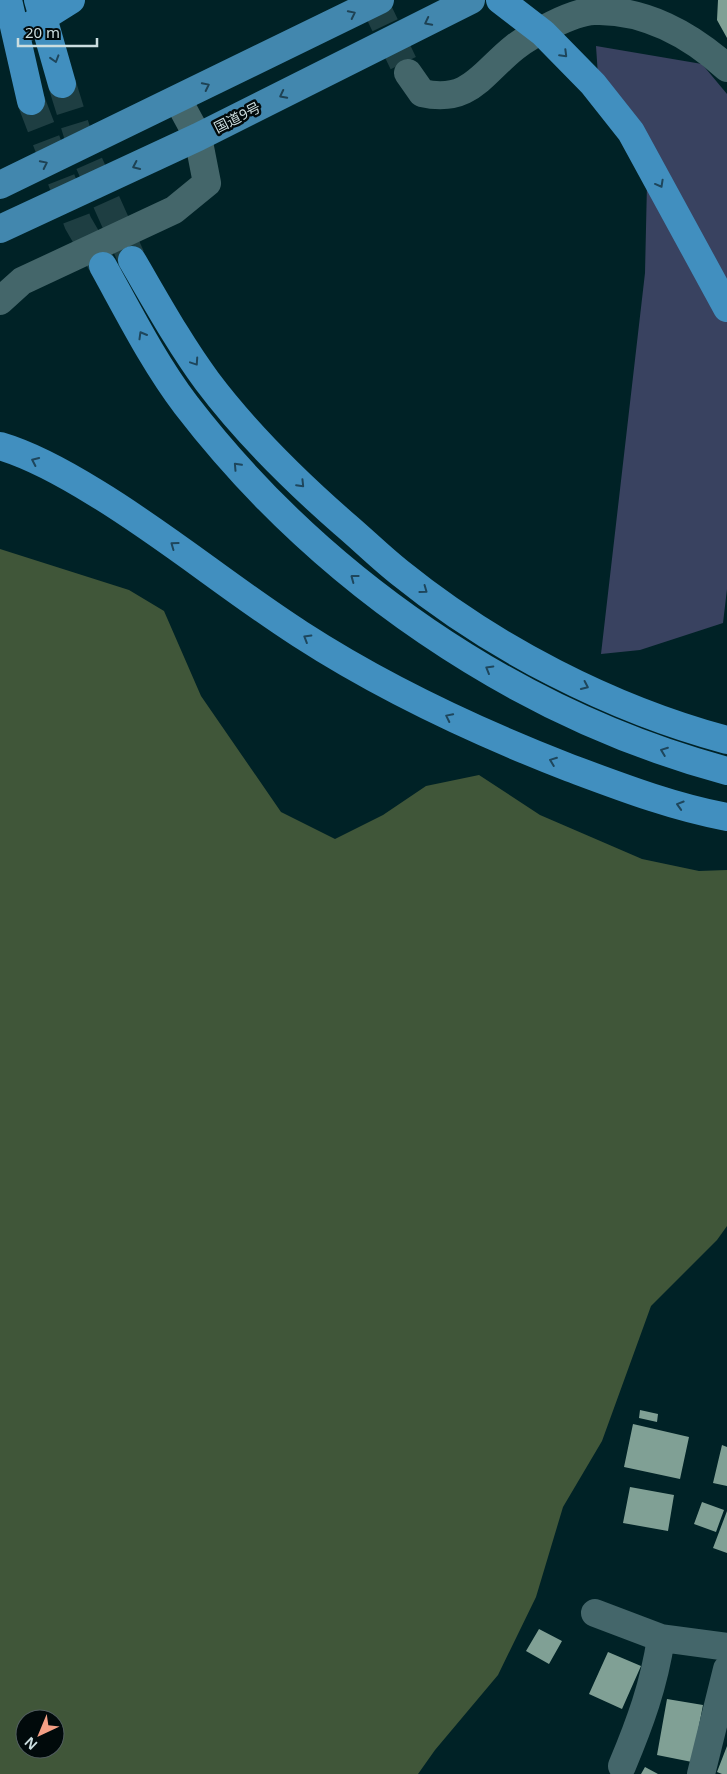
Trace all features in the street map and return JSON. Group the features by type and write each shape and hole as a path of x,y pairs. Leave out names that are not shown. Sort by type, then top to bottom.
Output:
{"highway":[{"path":"8,0 31,101"},
{"path":"38,0 62,84"},
{"path":"0,46 70,0"},
{"path":"0,185 380,0"},
{"name":"国道9号","path":"0,229 198,137 472,0"},
{"path":"500,0 509,4 549,39 593,84 631,132 727,308"},
{"path":"132,260 173,330 207,381 242,423 307,491 400,573 460,616 550,671 619,703 727,740"},
{"path":"103,266 149,348 184,403 219,446 289,522 340,567 447,646 566,712 691,761 727,771"},
{"path":"0,446 70,477 134,516 299,634 397,692 493,738 599,779 705,813 727,818"}],"street":[{"path":"408,73 422,93 437,96 470,88 516,46 560,21 592,11 629,13 676,31 703,46 727,68"},
{"path":"0,301 22,281 174,210 207,183 198,137 178,100"},
{"path":"595,1613 660,1638 727,1647"},
{"path":"622,1766 656,1674 660,1638"},
{"path":"701,1774 727,1668"}],"green space":[{"path":"0,549 129,590 164,611 201,696 281,812 335,839 383,815 426,786 479,775 540,815 642,859 699,871 727,870 727,1226 717,1240 651,1306 602,1441 563,1507 536,1597 498,1675 435,1750 418,1774 0,1774"}],"water":[{"path":"596,46 702,64 727,94 727,589 723,623 640,650 601,654 645,273 648,139 598,76"}],"building":[{"path":"718,0 727,0 727,38 717,20"},
{"path":"640,1410 658,1414 657,1422 639,1418"},
{"path":"633,1424 689,1437 680,1479 624,1467"},
{"path":"722,1445 727,1447 727,1486 713,1483"},
{"path":"630,1487 674,1495 668,1531 623,1523"},
{"path":"702,1502 724,1510 716,1532 694,1524"},
{"path":"727,1511 727,1553 713,1548"},
{"path":"539,1629 562,1641 549,1664 526,1651"},
{"path":"608,1652 641,1666 622,1709 589,1694"},
{"path":"667,1699 703,1705 692,1762 657,1755"},
{"path":"727,1746 727,1774 722,1774 717,1772"},
{"path":"645,1767 658,1774 641,1774"}],"tunnel":[{"path":"373,0 408,73"},
{"path":"62,84 81,145 131,257"},
{"path":"31,101 78,223 103,266"}]}
